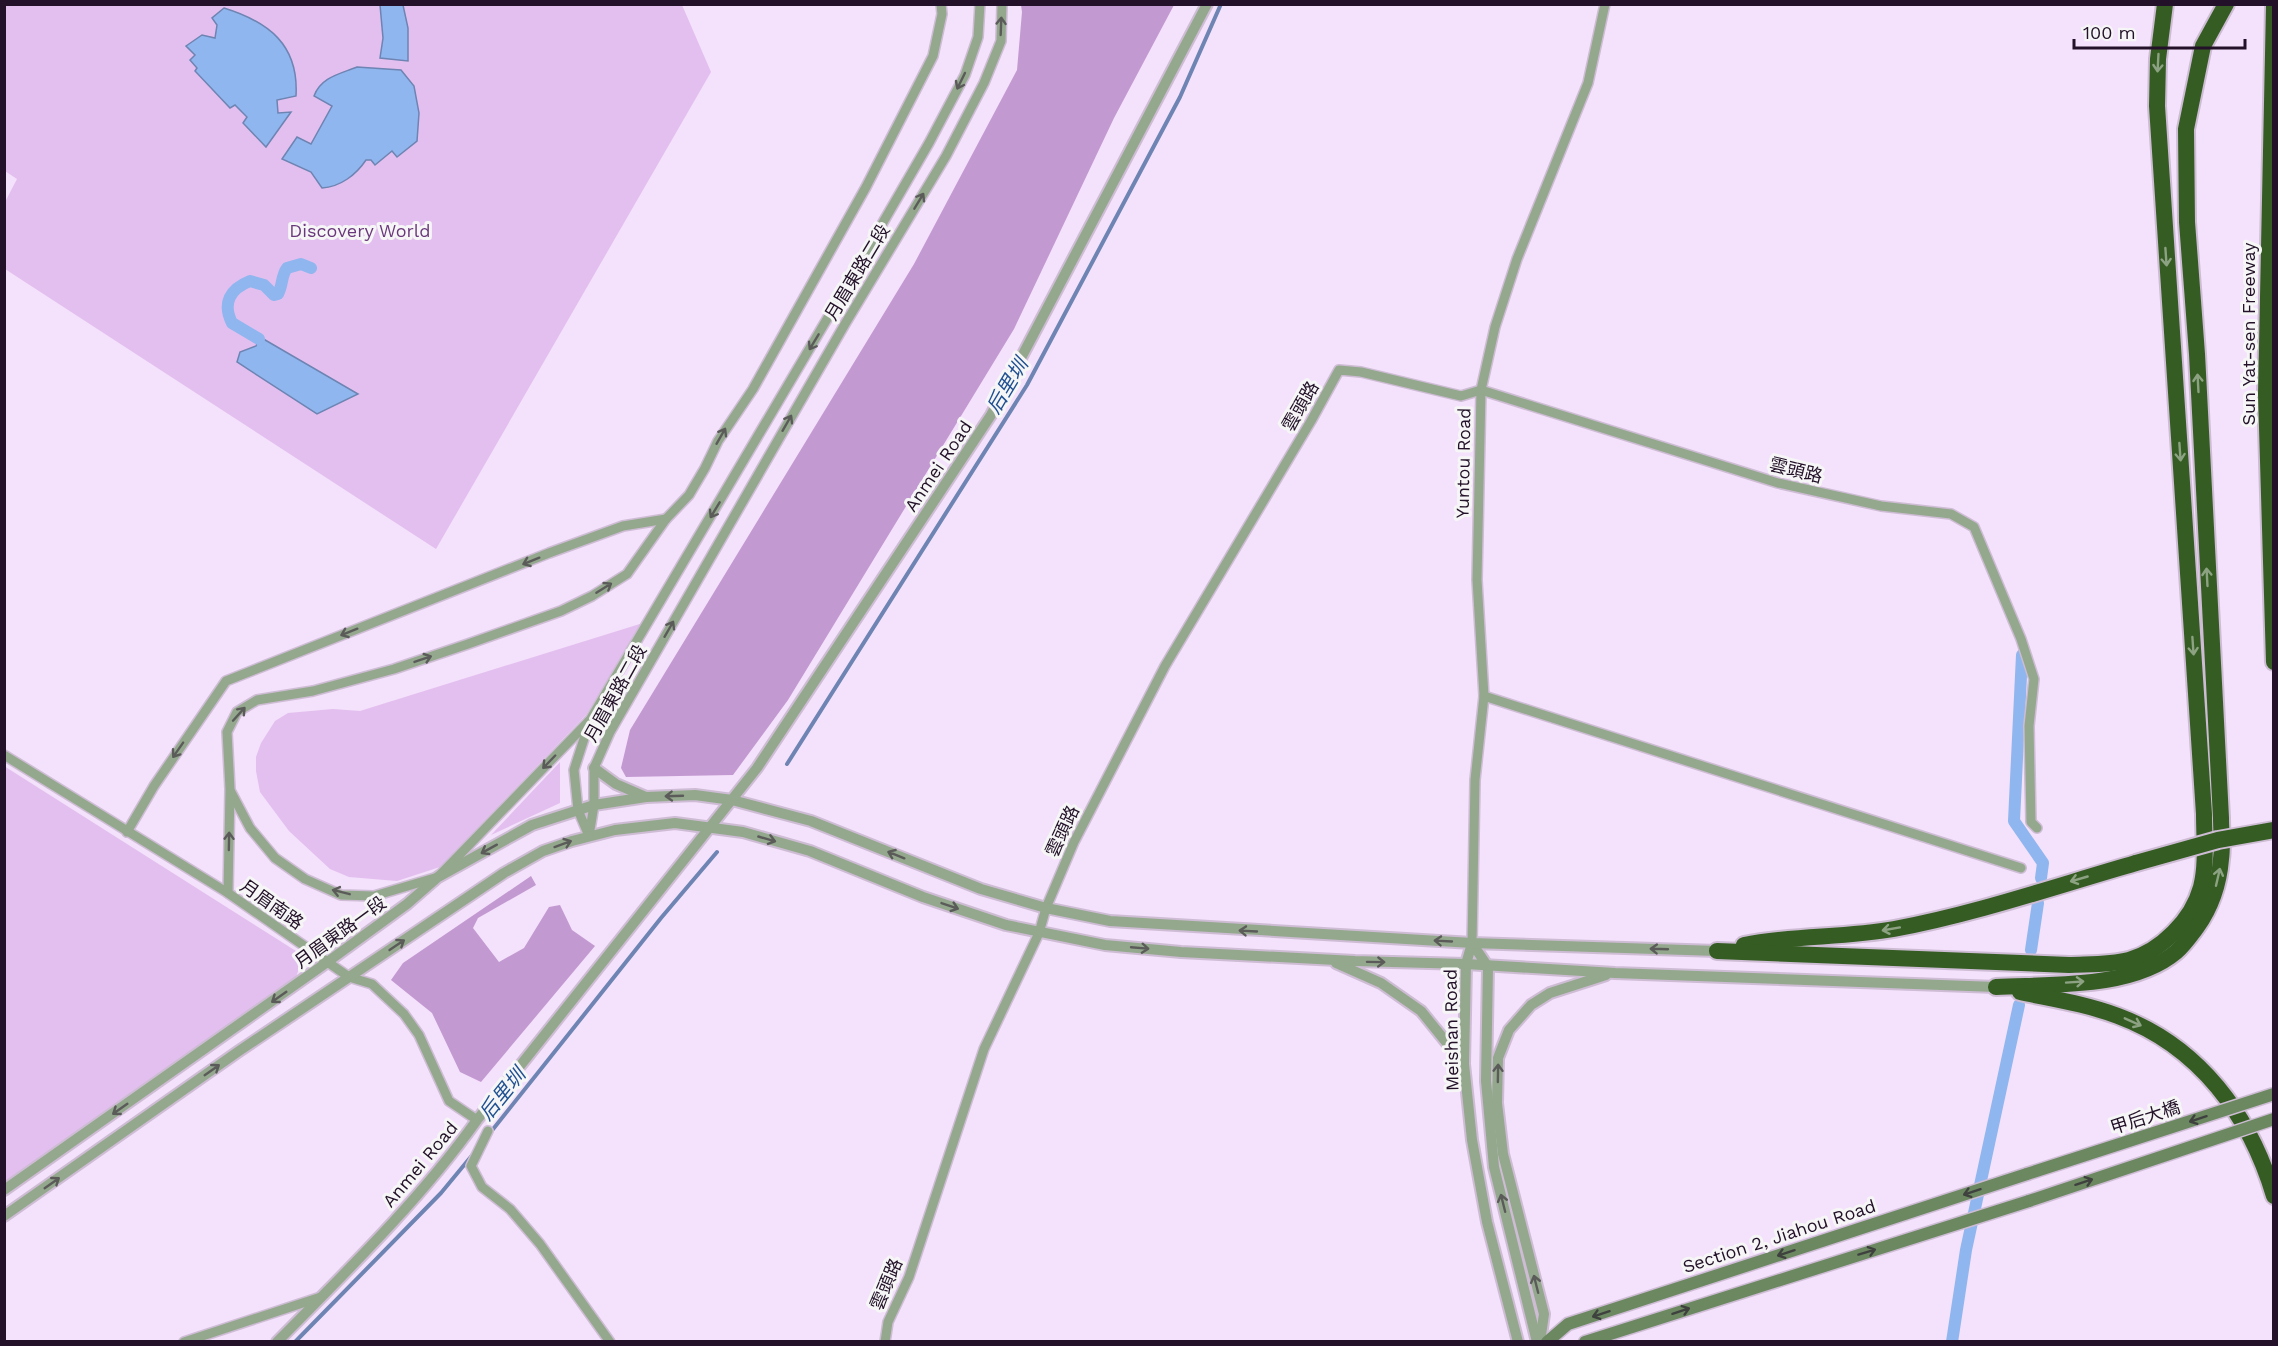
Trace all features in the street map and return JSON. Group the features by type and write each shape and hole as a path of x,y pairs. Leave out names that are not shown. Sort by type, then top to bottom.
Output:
{"highway":[{"path":"1717,951 2070,965 2107,964 2131,959 2151,950 2184,921 2195,902 2201,887 2204,865 2204,814 2157,106 2158,59 2165,4"},
{"path":"1996,987 2105,980 2142,970 2161,962 2176,951 2208,910 2218,877 2221,858 2221,818 2197,354 2187,222 2186,129 2203,46 2226,4"},
{"name":"Sun Yat-sen Freeway","path":"2274,6 2266,394 2274,662"},
{"path":"1717,951 1760,942 1852,935 1932,921 2194,846 2274,830"},
{"path":"1996,987 2085,1005 2144,1027 2174,1046 2208,1076 2236,1110 2259,1152 2274,1196"}],"main road":[{"name":"甲后大橋","path":"2027,1174 2274,1094"},
{"path":"1585,1341 2029,1201 2274,1119"},
{"name":"Section 2, Jiahou Road","path":"1547,1341 1568,1324 2027,1174"}],"street":[{"path":"228,893 230,789 227,732 237,712 257,700 313,691 394,669 561,611 592,596 627,574 666,519 688,495 705,468 717,441 753,389 867,188 933,56 942,4"},
{"name":"月眉東路二段","path":"589,836 578,810 574,770 590,720 929,143 968,65 978,37 981,4"},
{"name":"月眉東路二段","path":"589,836 594,805 594,768 610,732 844,324 946,156 984,84 1001,41 1002,4"},
{"name":"Anmei Road","path":"278,1341 389,1227 454,1152 757,768 991,415 1207,4"},
{"name":"Yuntou Road","path":"1472,943 1475,780 1484,696 1477,580 1480,390 1495,327 1517,259 1587,83 1605,4"},
{"name":"雲頭路","path":"885,1341 888,1322 909,1277 984,1049 1039,933 1046,908 1074,842 1165,666 1339,370 1361,372 1461,396 1480,390 1778,483 1881,506 1951,514 1974,527 2021,639 2034,679 2029,726 2031,822 2037,828"},
{"path":"126,832 153,786 226,681 549,553 623,526 666,519"},
{"path":"1484,696 2020,868"},
{"path":"230,789 250,828 276,858 305,879 341,894 374,896 438,877 590,720"},
{"name":"月眉南路","path":"4,755 228,893 326,963 349,977 372,984 404,1014 419,1035 450,1101 477,1120"},
{"path":"594,768 616,784 646,797"},
{"name":"月眉東路一段","path":"4,1190 326,963 407,904 438,877 532,825 594,805 646,797 695,795 732,800 812,821 981,889 1046,908 1120,922 1472,943 1717,951"},
{"path":"4,1216 239,1051 504,873 543,851 589,836 615,830 675,823 743,832 810,851 923,897 1006,925 1116,946 1330,960 1996,987"},
{"name":"Meishan Road","path":"1472,943 1466,964 1464,1064 1472,1140 1487,1221 1518,1341"},
{"name":"Meishan Road","path":"1472,943 1488,967 1486,1080 1494,1167 1538,1341"},
{"path":"1330,960 1381,983 1421,1011 1464,1064"},
{"path":"1538,1341 1544,1314 1503,1154 1497,1103 1498,1058 1509,1029 1531,1005 1550,993 1615,973"},
{"path":"489,1131 471,1166 482,1187 510,1209 540,1244 610,1341"},
{"path":"184,1341 322,1296"}],"green space":[{"name":"Discovery World","path":"5,5 682,5 711,72 436,549 5,269 5,202 17,179 5,171"},
{"path":"643,623 586,715 440,867 397,881 349,877 330,869 289,831 260,792 256,757 261,743 275,721 288,713 333,709 360,711"},
{"path":"560,762 560,803 491,835"},
{"path":"4,766 307,958 301,963 296,977 5,1183"}],"shaded area":[{"path":"1021,5 1174,5 1114,118 1014,329 788,700 733,775 626,777 621,768 630,730 914,264 1017,70"},
{"path":"531,876 536,885 478,918 473,928 499,962 524,948 549,907 560,905 572,930 595,946 481,1082 460,1072 432,1013 391,980 403,963"}],"water":[{"path":"380,5 403,5 408,28 408,61 380,58 383,38"},
{"path":"224,8 255,20 267,29 278,38 292,63 296,78 296,96 277,100 278,113 291,112 266,147 243,123 247,117 235,105 230,108 195,71 197,68 190,60 195,55 186,46 202,35 215,38 217,25 212,18"},
{"path":"357,67 401,70 414,86 419,113 417,141 397,157 392,151 375,165 371,160 366,160 347,179 322,188 311,172 282,159 297,137 311,144 332,106 314,96 321,84"},
{"path":"260,337 358,394 317,414 237,362 240,352 256,346"}],"waterway":[{"name":"后里圳","path":"787,764 1027,385 1180,97 1221,4"},
{"path":"259,339 232,323 228,303 233,293 250,281 264,285 274,295 278,294 287,268 301,264 311,268"},
{"path":"2022,655 2014,821 2043,863 2041,878"},
{"name":"后里圳","path":"490,1133 661,918 717,852"},
{"path":"2031,950 2038,903"},
{"path":"1952,1342 1966,1250 2019,1005"},
{"name":"后里圳","path":"295,1342 441,1193 474,1153"}]}
